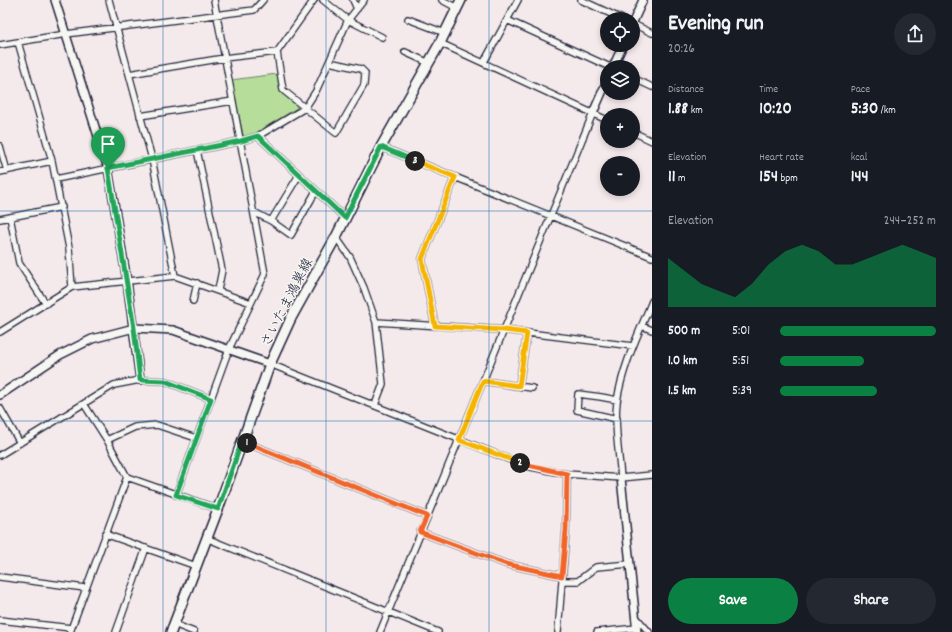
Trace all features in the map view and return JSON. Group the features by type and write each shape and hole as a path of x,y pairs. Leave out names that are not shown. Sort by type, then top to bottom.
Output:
{"main road":[{"name":"さいたま鴻巣線","path":"173,628 270,364 291,318 336,237 381,147 430,62 459,4"}],"street":[{"path":"55,0 108,168 127,281 140,380"},
{"path":"109,0 152,159 175,276"},
{"path":"176,495 229,349 265,274 214,0"},
{"path":"0,45 66,34 254,10 263,0"},
{"path":"314,0 277,52 282,90 336,134 364,86 365,73 361,69 329,62"},
{"path":"323,0 348,20 382,37"},
{"path":"353,0 357,9"},
{"path":"56,178 241,141 258,136 305,108 316,91 348,20 364,0"},
{"path":"442,0 459,4"},
{"path":"484,62 518,0"},
{"path":"581,0 607,12"},
{"path":"638,12 643,0"},
{"path":"408,19 445,33"},
{"path":"507,20 600,62"},
{"path":"640,27 652,33"},
{"path":"18,42 56,178 69,248 72,287"},
{"path":"440,43 600,116"},
{"path":"129,74 224,58 277,52"},
{"path":"405,52 430,62"},
{"path":"640,81 652,87"},
{"path":"380,632 600,97"},
{"path":"140,116 233,101"},
{"path":"640,135 652,141"},
{"path":"258,136 345,218"},
{"path":"0,146 7,170"},
{"path":"381,147 652,257"},
{"path":"197,150 222,270 218,290"},
{"path":"0,172 52,161"},
{"path":"271,221 299,175"},
{"path":"435,326 422,259 455,177"},
{"path":"254,212 271,221 291,235 316,191"},
{"path":"0,219 62,207"},
{"path":"10,217 19,262 46,304"},
{"path":"336,237 350,257 364,288 376,322 383,384 375,405"},
{"path":"0,331 72,287 175,276 218,290 251,303"},
{"path":"193,301 198,283"},
{"path":"597,632 637,630 621,478 617,400 624,372 633,346 652,301"},
{"path":"376,322 504,330 633,346"},
{"path":"642,326 652,330"},
{"path":"0,395 60,355 92,339 134,328 173,330 270,364 526,466 567,474 621,478 652,475"},
{"path":"519,386 527,333"},
{"path":"0,455 114,385 140,380 165,381 211,399"},
{"path":"483,381 532,388"},
{"path":"617,400 578,394 577,410 617,419"},
{"path":"84,404 107,440 127,478 218,509"},
{"path":"0,408 20,443"},
{"path":"107,440 135,427 157,425 196,438"},
{"path":"242,441 427,516"},
{"path":"558,632 566,530 567,474"},
{"path":"0,620 71,630 85,588 127,478"},
{"path":"420,532 506,564 578,581 596,567 630,564"},
{"path":"105,534 196,566"},
{"path":"206,538 438,632"},
{"path":"116,632 146,548"},
{"path":"0,577 85,588"},
{"path":"635,616 649,632"},
{"path":"173,628 194,632"}],"green space":[{"path":"277,74 280,92 297,105 297,108 254,135 245,138 243,135 231,80"}],"route":[{"path":"258,136 345,218 381,147 455,177 422,259 435,326 504,330 527,333 519,386 483,381 459,440 526,466 567,474 566,530 562,576 506,564 420,532 427,516 242,441 218,509 176,495 211,399 165,381 140,380 127,281 108,168 241,141 258,136"}]}
